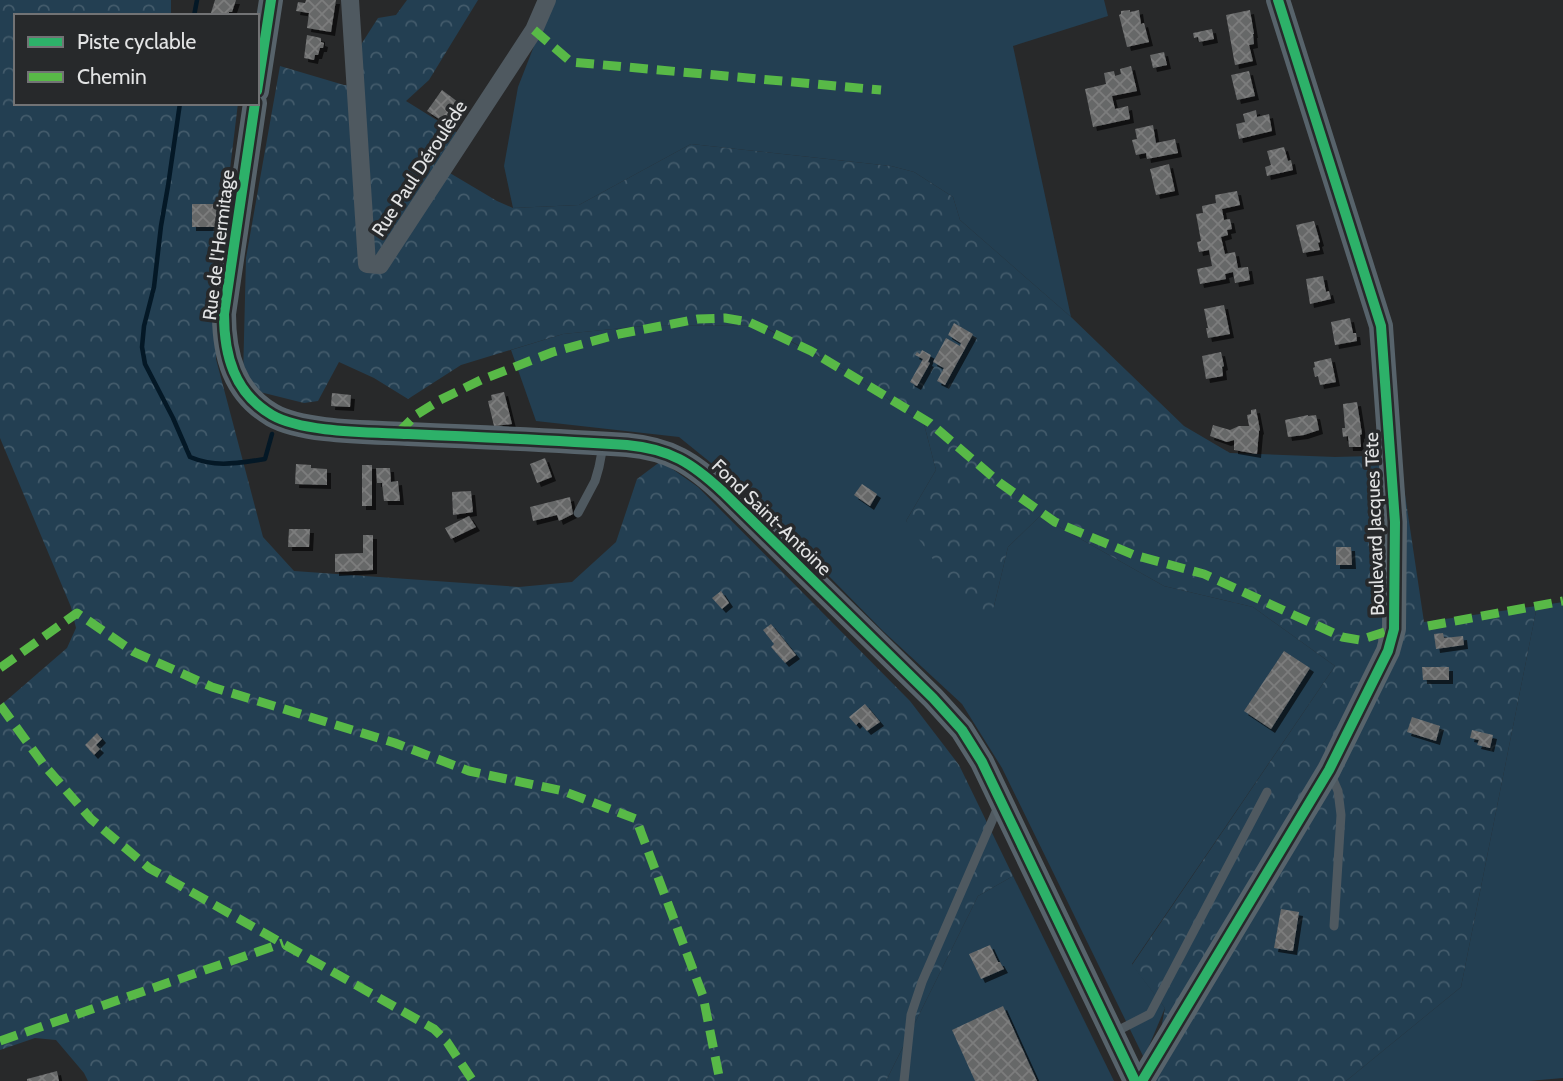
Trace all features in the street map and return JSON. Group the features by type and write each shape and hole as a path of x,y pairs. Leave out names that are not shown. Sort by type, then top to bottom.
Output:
{"main road":[{"path":"259,79 271,0"},
{"name":"Boulevard Jacques Tête","path":"1142,1081 1329,770 1388,651 1394,629 1395,522 1381,326 1278,0"},
{"name":"Rue de l'Hermitage","path":"256,105 224,314 225,348 235,375 260,407 292,423 314,428 398,433"},
{"name":"Fond Saint-Antoine","path":"398,433 603,443 651,448 687,462 697,469 962,730 974,748 1135,1081"}],"street":[{"name":"Rue Paul Déroulède","path":"350,0 367,264 380,265 534,30 547,0"}],"lane":[{"path":"578,513 595,481 603,443"},
{"path":"1329,770 1338,791 1341,815 1334,926"},
{"path":"1112,1034 1150,1014 1267,792"},
{"path":"904,1081 911,1015 1000,801"}],"green space":[{"path":"0,0 171,0 171,14 14,14 14,105 238,105 227,194 216,359 263,537 294,571 519,587 572,582 616,542 637,479 661,461 698,487 910,701 959,765 1013,876 978,896 886,1081 88,1081 56,1040 35,1038 0,1050 0,706 67,648 76,628 71,607 0,438"},
{"path":"407,0 478,0 429,80 406,101 459,134 438,166 497,201 513,208 579,205 691,144 891,166 914,172 953,197 960,220 1071,317 1184,426 1230,453 1372,456 1397,441 1424,622 1537,606 1461,987 1346,1081 1151,1081 1165,1008 1132,965 1335,666 1253,607 1164,586 1040,516 1008,547 994,606 986,621 975,619 906,521 936,470 924,424 855,376 763,326 653,325 563,334 461,365 408,399 374,378 339,362 318,401 304,403 260,392 243,378 246,258 280,66 344,85 360,85 362,43 378,18 396,15"},
{"path":"554,0 1104,0 1108,16 1013,46 1071,317 960,220 953,197 914,172 891,166 691,144 579,205 513,208 504,166 518,87"},
{"path":"653,325 762,326 855,376 924,424 936,470 906,521 994,606 1008,547 1040,516 1164,586 1253,607 1335,666 1132,964 1165,1008 1144,1058 1002,768 962,704 883,631 742,488 679,437 536,421 511,350 563,334"},
{"path":"1563,602 1563,1078 1529,1081 1346,1081 1461,987 1537,606"},
{"path":"1013,876 1114,1081 886,1081 978,896"}],"building":[{"path":"215,0 236,0 229,14 211,14"},
{"path":"306,0 336,0 331,32 307,28 309,13 296,11 298,2 305,3"},
{"path":"1139,10 1141,24 1144,23 1149,42 1127,47 1119,15 1121,11"},
{"path":"1250,10 1254,44 1249,45 1253,61 1235,65 1226,15"},
{"path":"1212,29 1214,39 1199,42 1198,37 1194,38 1193,33"},
{"path":"307,35 321,38 324,43 314,60 304,58"},
{"path":"1164,52 1167,65 1153,68 1150,55"},
{"path":"1131,66 1137,91 1112,96 1115,109 1128,106 1130,119 1093,127 1085,89 1106,84 1104,73 1114,71 1115,76 1121,74 1120,69"},
{"path":"1249,71 1255,96 1237,100 1231,75"},
{"path":"442,90 462,105 448,125 427,111"},
{"path":"1256,110 1257,117 1269,114 1272,131 1239,139 1236,124 1245,122 1243,114"},
{"path":"1153,125 1156,143 1175,139 1178,153 1147,159 1146,153 1136,155 1132,140 1137,139 1135,129"},
{"path":"1284,147 1293,170 1267,176 1265,167 1271,165 1267,151"},
{"path":"1169,164 1175,191 1156,195 1150,169"},
{"path":"1237,191 1240,205 1222,209 1224,220 1230,219 1232,229 1227,230 1228,235 1221,237 1225,254 1235,252 1238,268 1248,267 1250,280 1235,283 1233,272 1225,274 1226,279 1200,284 1197,269 1212,266 1209,250 1199,252 1197,242 1201,241 1196,214 1203,213 1202,206 1216,203 1215,195"},
{"path":"192,204 217,204 216,227 192,227"},
{"path":"1314,221 1320,250 1303,253 1296,225"},
{"path":"1323,276 1326,292 1329,291 1331,299 1310,304 1306,279"},
{"path":"1224,305 1230,334 1208,338 1204,309"},
{"path":"1350,318 1357,341 1335,345 1331,322"},
{"path":"954,323 973,334 945,385 937,381 944,368 933,362 946,338 960,346 961,343 948,335"},
{"path":"922,350 931,355 928,362 930,363 917,386 910,382 923,359 915,355"},
{"path":"1221,352 1223,376 1206,379 1202,356"},
{"path":"1331,358 1336,382 1320,385 1318,376 1315,377 1314,362"},
{"path":"504,392 512,424 494,426 488,401 492,400 491,395"},
{"path":"332,393 351,395 350,407 331,406"},
{"path":"1357,402 1362,434 1361,447 1349,447 1348,436 1343,437 1343,404"},
{"path":"1256,409 1260,430 1257,454 1234,450 1234,440 1227,442 1210,436 1213,425 1230,430 1249,426 1247,415"},
{"path":"1316,415 1319,430 1288,437 1285,420"},
{"path":"545,458 552,477 537,483 530,464"},
{"path":"296,464 327,469 327,485 295,484"},
{"path":"362,465 372,465 372,506 362,506"},
{"path":"376,468 390,468 391,482 398,481 400,501 384,501 382,483 377,483"},
{"path":"862,484 877,494 870,506 854,495"},
{"path":"471,491 473,512 453,515 452,492"},
{"path":"570,497 573,514 559,521 557,515 533,521 530,507"},
{"path":"469,516 476,527 451,539 445,528"},
{"path":"289,529 310,529 309,547 288,547"},
{"path":"363,535 373,535 373,570 335,572 335,554 363,553"},
{"path":"1336,547 1351,547 1352,565 1336,565"},
{"path":"721,591 729,603 722,609 712,598"},
{"path":"771,624 796,655 785,663 771,647 774,644 763,630"},
{"path":"1443,633 1444,638 1463,636 1464,645 1436,649 1434,634"},
{"path":"1284,651 1310,668 1271,729 1244,711"},
{"path":"1422,667 1449,667 1449,680 1423,680"},
{"path":"865,704 880,722 867,731 859,722 856,725 849,717"},
{"path":"1412,717 1440,726 1436,741 1407,732"},
{"path":"1472,730 1493,735 1490,748 1477,745 1479,740 1470,738"},
{"path":"97,733 102,739 96,745 100,749 94,755 85,745"},
{"path":"1281,909 1299,912 1293,951 1274,948"},
{"path":"990,945 1004,969 981,979 969,954"},
{"path":"1003,1006 1037,1081 975,1081 952,1030"},
{"path":"57,1071 59,1081 27,1081 27,1079"}],"waterway":[{"path":"194,14 197,0"},
{"path":"180,105 154,287 144,326 142,347 145,364 190,457 218,464 265,459 272,434"}],"marked path":[{"path":"534,30 571,62 881,90"},
{"path":"398,433 416,415 440,400 481,380 553,352 619,334 698,319 725,318 749,322 811,351 930,423 1000,483 1055,522 1134,555 1204,574 1342,637 1360,640 1394,629"},
{"path":"1428,626 1563,601"},
{"path":"0,668 77,613 134,652 212,687 395,743 469,771 563,791 636,819 703,996 720,1081"},
{"path":"0,705 44,765 91,819 149,868 434,1029 447,1042 473,1081"},
{"path":"0,1041 283,943"}],"cycle path":[{"path":"259,78 271,0"},
{"path":"1142,1081 1329,770 1388,651 1394,629 1395,522 1381,326 1278,0"},
{"path":"255,105 224,314 229,358 248,396 272,415 301,425 357,432 627,445 668,454 701,473 933,698 962,730 982,762 1135,1081"}]}
